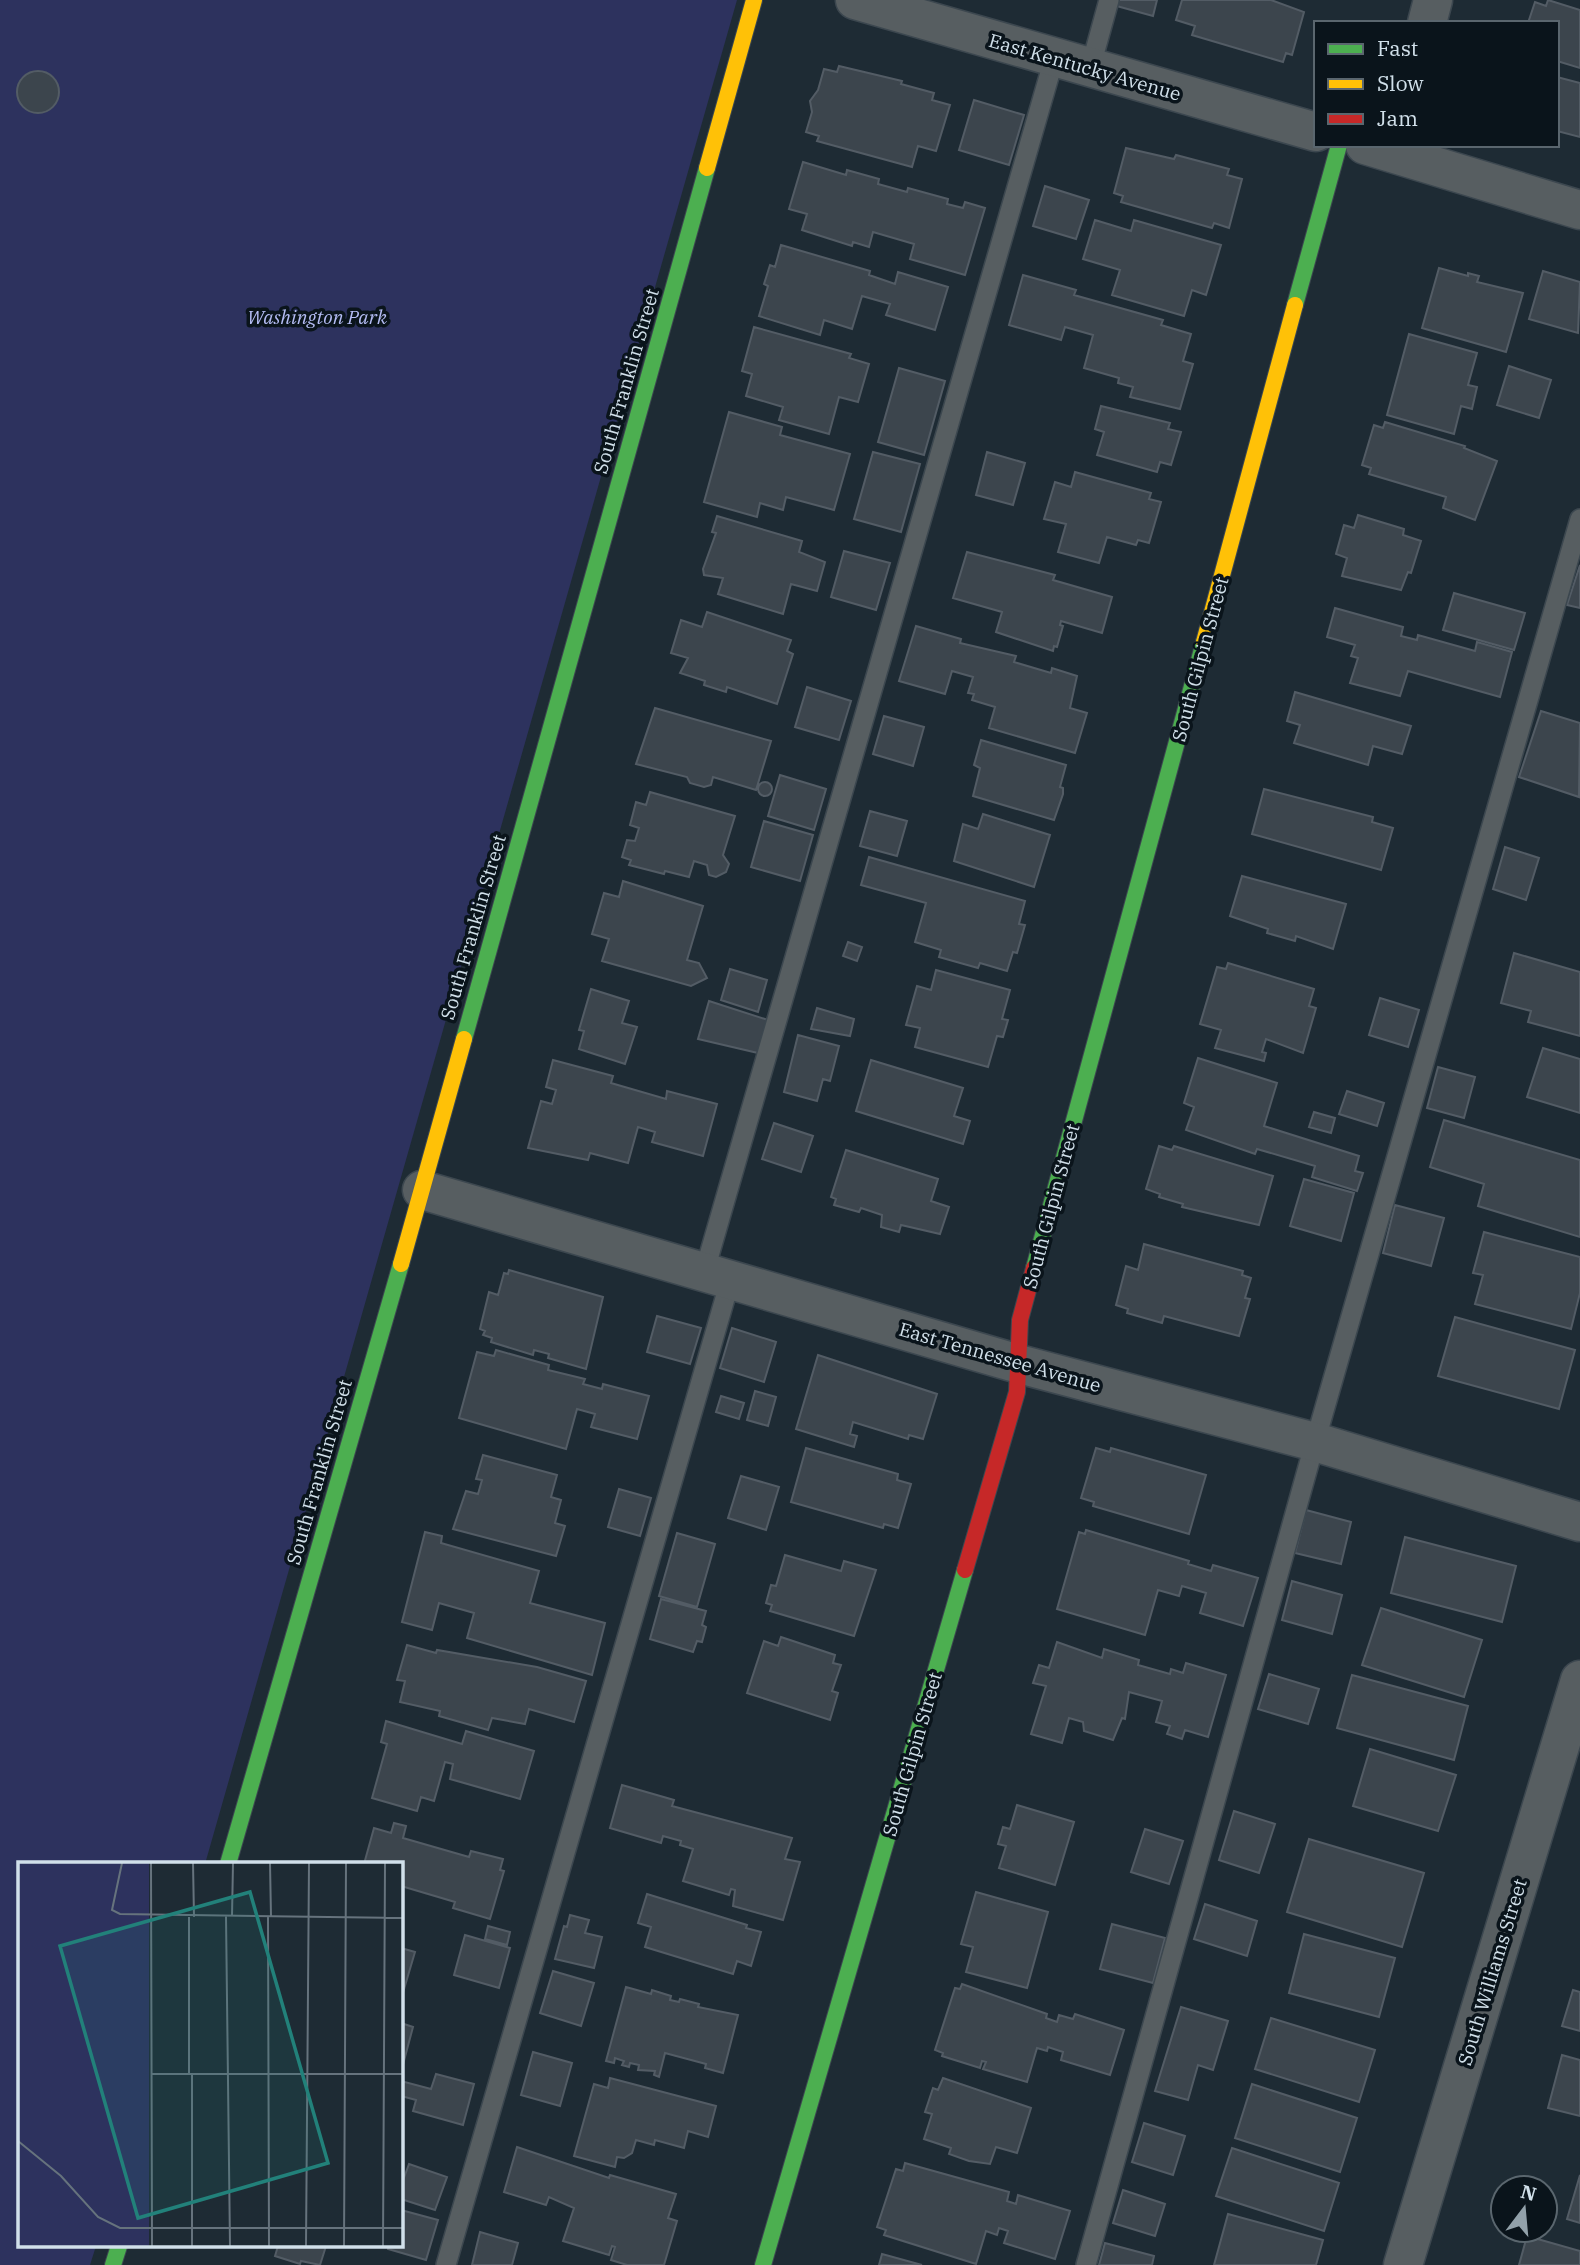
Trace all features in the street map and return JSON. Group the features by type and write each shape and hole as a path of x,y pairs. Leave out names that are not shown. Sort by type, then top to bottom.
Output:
{"street":[{"name":"South Franklin Street","path":"229,1862 422,1190 754,0"},
{"name":"East Kentucky Avenue","path":"855,0 1314,131"},
{"path":"1428,21 1433,0"},
{"name":"South Gilpin Street","path":"763,2265 1017,1392 1020,1320 1338,147"},
{"path":"1382,147 1580,210"},
{"name":"East Tennessee Avenue","path":"422,1190 1019,1364 1315,1442 1580,1522"},
{"name":"South Williams Street","path":"1403,2265 1580,1679"},
{"path":"113,2265 118,2248"}],"lane":[{"path":"446,2265 717,1277 1072,64 1109,0"},
{"path":"1086,2265 1315,1442 1580,519"}],"green space":[{"name":"Washington Park","path":"0,0 737,0 206,1862 18,1862 18,2248 95,2248 90,2265 0,2265"}],"building":[{"path":"1114,0 1157,0 1153,16 1113,5"},
{"path":"1182,0 1271,0 1304,12 1292,55 1286,53 1283,62 1192,35 1195,26 1176,20"},
{"path":"1548,0 1580,10 1580,68 1559,62 1559,21 1529,21 1535,2 1546,6"},
{"path":"839,66 902,81 901,84 934,93 932,100 950,105 936,151 918,146 912,167 817,141 819,136 806,132 812,112 810,101 818,90 824,69 837,72"},
{"path":"38,71 53,77 59,92 53,107 38,113 23,107 17,92 23,77"},
{"path":"1559,78 1580,83 1580,137 1559,132"},
{"path":"974,100 1024,115 1009,165 959,150"},
{"path":"1126,148 1174,159 1176,155 1229,169 1227,175 1242,179 1229,228 1214,223 1212,228 1121,202 1123,196 1114,193"},
{"path":"803,162 846,175 847,170 879,179 878,184 907,192 908,188 948,199 947,204 963,208 965,202 985,208 965,275 910,259 914,244 873,232 869,247 853,242 852,246 802,230 807,214 789,209"},
{"path":"1045,186 1089,200 1076,239 1033,226"},
{"path":"1095,220 1131,231 1134,220 1221,245 1206,295 1192,290 1184,316 1112,295 1120,270 1083,259"},
{"path":"781,245 870,271 869,275 895,284 898,272 948,287 935,330 886,315 890,304 862,296 852,329 824,320 820,335 759,316 768,286 764,284 770,265 775,267"},
{"path":"1439,268 1468,276 1468,273 1479,276 1477,282 1523,293 1506,352 1422,328"},
{"path":"1543,271 1580,282 1578,333 1529,319"},
{"path":"1023,275 1076,290 1074,295 1163,320 1161,325 1191,334 1183,361 1193,364 1180,409 1130,397 1133,387 1118,383 1119,378 1084,368 1093,335 1065,327 1061,340 1009,325"},
{"path":"754,327 851,354 849,358 869,364 858,402 839,397 829,434 779,420 783,407 746,396 752,374 742,371"},
{"path":"1409,334 1477,353 1468,385 1477,387 1472,409 1461,406 1454,434 1387,415"},
{"path":"1509,366 1551,380 1539,418 1497,405"},
{"path":"899,368 945,381 924,455 878,442"},
{"path":"1101,406 1170,423 1168,429 1181,432 1171,465 1160,462 1157,472 1097,455 1104,432 1095,429"},
{"path":"729,412 782,427 780,435 850,454 834,510 786,497 783,510 760,503 757,517 704,502"},
{"path":"1385,422 1465,446 1464,448 1497,461 1475,520 1443,508 1446,497 1369,474 1371,468 1362,465 1374,425 1383,428"},
{"path":"873,452 920,464 901,532 854,519"},
{"path":"987,452 1025,463 1013,505 976,495"},
{"path":"1075,472 1151,493 1149,499 1161,502 1149,543 1138,540 1136,545 1107,537 1099,563 1058,552 1066,524 1044,519 1055,482 1071,487"},
{"path":"1358,515 1404,529 1403,535 1421,541 1411,573 1408,572 1401,590 1342,576 1347,558 1336,554 1344,525 1354,528"},
{"path":"717,516 802,541 799,552 825,562 817,591 791,584 783,614 718,594 723,578 704,575 703,569 716,533 712,532"},
{"path":"844,551 890,563 876,610 831,597"},
{"path":"967,552 1055,575 1053,580 1112,597 1102,633 1061,621 1060,625 1063,626 1057,647 1054,646 1053,651 996,632 1002,612 953,598"},
{"path":"1580,565 1580,608 1567,605"},
{"path":"1454,593 1525,613 1514,650 1443,630"},
{"path":"1335,608 1403,627 1401,636 1417,640 1418,635 1475,651 1477,642 1512,652 1500,697 1408,671 1400,696 1350,683 1358,658 1351,656 1355,645 1327,637"},
{"path":"707,612 791,640 787,651 793,654 777,704 727,687 726,692 704,685 705,681 680,673 688,658 671,653 681,620 702,627"},
{"path":"916,626 961,639 960,643 1016,656 1014,662 1051,673 1052,668 1077,676 1070,708 1087,713 1075,753 989,728 995,707 972,700 974,694 968,693 973,677 952,671 945,694 899,681"},
{"path":"807,687 851,701 839,740 795,727"},
{"path":"1295,692 1411,726 1402,754 1373,746 1368,765 1294,743 1300,725 1287,721"},
{"path":"655,708 771,741 756,790 713,777 711,785 704,787 690,783 687,777 636,764"},
{"path":"1541,711 1580,723 1579,797 1519,777"},
{"path":"884,716 924,727 913,766 873,754"},
{"path":"981,740 1066,765 1060,787 1063,788 1063,794 1054,820 973,796 980,768 974,765"},
{"path":"780,775 826,789 814,830 768,816"},
{"path":"765,782 770,784 770,794 765,796 760,794 758,789 760,784"},
{"path":"1264,789 1373,817 1372,822 1393,828 1381,870 1252,834"},
{"path":"650,792 735,816 723,855 729,864 726,872 716,877 709,875 707,865 694,861 689,877 629,865 631,860 622,857 627,840 635,841 639,828 630,825 636,802 646,805"},
{"path":"870,811 907,821 897,856 860,846"},
{"path":"983,814 1050,835 1034,887 954,861 963,824 978,829"},
{"path":"764,821 813,835 800,881 751,867"},
{"path":"1505,847 1539,858 1526,900 1493,889"},
{"path":"869,857 1025,901 1019,924 1025,925 1017,953 1013,952 1007,971 980,963 978,968 939,957 941,950 915,942 926,903 861,885"},
{"path":"1242,876 1346,904 1333,949 1296,936 1295,941 1267,933 1268,929 1230,916"},
{"path":"623,881 703,906 687,960 699,963 707,978 691,986 602,961 609,939 592,934 604,893 619,897"},
{"path":"848,942 862,947 857,961 843,956"},
{"path":"1514,953 1580,972 1580,1036 1528,1022 1531,1011 1501,1003"},
{"path":"1228,963 1314,989 1309,1006 1316,1008 1303,1053 1266,1039 1262,1052 1266,1053 1264,1061 1215,1048 1221,1030 1200,1024 1217,967 1226,969"},
{"path":"730,969 767,980 758,1012 721,1000"},
{"path":"936,970 1010,990 1002,1019 1008,1020 1003,1037 997,1036 988,1067 915,1047 920,1028 906,1025 917,986 931,990"},
{"path":"591,989 629,1001 622,1023 637,1027 625,1064 579,1049 584,1031 579,1030"},
{"path":"1380,998 1419,1010 1408,1047 1369,1035"},
{"path":"709,1001 768,1020 758,1053 698,1039"},
{"path":"817,1008 854,1019 850,1036 811,1029"},
{"path":"798,1035 839,1046 830,1081 823,1079 817,1101 784,1092"},
{"path":"1543,1048 1580,1059 1580,1113 1527,1097"},
{"path":"1198,1058 1277,1083 1264,1126 1359,1156 1355,1171 1363,1173 1357,1191 1312,1177 1315,1166 1257,1149 1255,1154 1186,1130 1194,1107 1184,1103"},
{"path":"553,1060 613,1076 611,1083 666,1099 667,1091 717,1104 703,1156 652,1142 655,1132 638,1127 628,1163 590,1153 588,1160 528,1148 541,1101 552,1104 556,1090 546,1087"},
{"path":"871,1060 963,1088 954,1116 970,1121 963,1144 856,1111"},
{"path":"1438,1067 1475,1077 1464,1118 1427,1108"},
{"path":"1347,1091 1384,1103 1377,1126 1339,1114"},
{"path":"1314,1112 1335,1118 1331,1133 1309,1127"},
{"path":"1444,1120 1580,1160 1580,1237 1478,1206 1484,1184 1430,1167"},
{"path":"774,1123 813,1136 801,1172 762,1159"},
{"path":"1159,1146 1172,1150 1174,1146 1273,1176 1259,1225 1182,1207 1183,1204 1159,1197 1160,1194 1146,1189"},
{"path":"846,1150 938,1179 931,1201 949,1207 940,1234 901,1225 899,1232 881,1227 882,1215 861,1208 859,1212 834,1205 836,1199 831,1197"},
{"path":"1304,1179 1354,1193 1341,1241 1290,1226"},
{"path":"1395,1205 1444,1218 1431,1266 1383,1253"},
{"path":"1484,1232 1580,1257 1580,1293 1571,1329 1475,1304 1483,1275 1473,1273"},
{"path":"1144,1244 1243,1271 1242,1275 1251,1278 1245,1298 1250,1299 1239,1336 1164,1316 1162,1323 1127,1313 1128,1309 1116,1305 1126,1266 1138,1270"},
{"path":"509,1270 603,1297 586,1369 548,1358 549,1354 534,1350 533,1355 491,1342 492,1338 483,1335 485,1331 480,1329 489,1292 498,1295 504,1273 508,1274"},
{"path":"657,1316 701,1328 690,1364 647,1352"},
{"path":"1455,1317 1575,1350 1559,1409 1438,1376"},
{"path":"732,1328 776,1342 764,1382 720,1368"},
{"path":"496,1350 549,1365 548,1370 585,1379 583,1384 602,1389 603,1384 649,1396 637,1439 591,1427 595,1414 577,1409 566,1449 459,1418 477,1352 494,1356"},
{"path":"818,1355 937,1394 923,1439 909,1435 908,1439 853,1422 850,1434 857,1436 854,1447 796,1429"},
{"path":"755,1391 776,1397 768,1426 747,1420"},
{"path":"721,1396 744,1403 739,1419 716,1412"},
{"path":"806,1448 898,1474 897,1480 911,1484 898,1528 884,1524 883,1528 791,1502"},
{"path":"1096,1448 1110,1452 1111,1448 1206,1475 1189,1534 1093,1506 1094,1502 1081,1498"},
{"path":"483,1455 557,1475 551,1497 561,1500 555,1523 565,1526 556,1556 453,1529 466,1491 478,1494 482,1480 476,1479"},
{"path":"741,1476 779,1487 766,1530 728,1518"},
{"path":"619,1489 651,1498 640,1536 608,1527"},
{"path":"1306,1510 1351,1522 1341,1564 1295,1553"},
{"path":"1086,1530 1189,1561 1188,1564 1211,1571 1213,1565 1258,1578 1243,1626 1200,1613 1206,1593 1182,1586 1179,1596 1158,1590 1145,1635 1057,1609 1079,1532 1085,1534"},
{"path":"425,1532 442,1536 441,1543 539,1571 530,1603 605,1623 592,1675 467,1638 474,1613 439,1603 432,1630 402,1622"},
{"path":"677,1533 715,1544 697,1607 659,1596"},
{"path":"1405,1537 1516,1566 1502,1622 1391,1593"},
{"path":"785,1555 841,1571 844,1561 876,1570 854,1636 770,1611 772,1605 766,1603 771,1585 776,1586"},
{"path":"1292,1581 1342,1595 1332,1634 1282,1620"},
{"path":"661,1599 706,1611 702,1625 706,1627 702,1642 697,1641 693,1652 650,1639"},
{"path":"1381,1608 1482,1640 1464,1697 1362,1665"},
{"path":"781,1637 835,1655 833,1663 841,1665 832,1691 838,1693 830,1720 747,1693 764,1641 778,1646"},
{"path":"1057,1642 1102,1658 1104,1649 1139,1660 1138,1665 1170,1674 1171,1669 1183,1673 1186,1663 1226,1675 1208,1737 1185,1730 1182,1739 1167,1734 1170,1726 1156,1722 1162,1701 1129,1692 1125,1719 1122,1718 1113,1740 1084,1731 1083,1722 1069,1718 1062,1743 1031,1734 1046,1686 1033,1683 1039,1665 1049,1668"},
{"path":"407,1645 436,1653 437,1650 537,1667 586,1681 574,1722 529,1709 525,1724 492,1718 488,1730 439,1716 440,1711 400,1702 405,1681 397,1680"},
{"path":"1269,1674 1319,1689 1308,1724 1258,1709"},
{"path":"1352,1675 1468,1706 1454,1760 1337,1728"},
{"path":"386,1721 462,1744 466,1731 534,1751 520,1799 450,1779 453,1764 445,1762 434,1801 421,1797 417,1811 372,1798 387,1744 381,1742"},
{"path":"1370,1749 1456,1775 1438,1831 1353,1806"},
{"path":"622,1785 674,1800 672,1806 792,1838 785,1859 800,1862 783,1920 733,1906 735,1890 731,1889 729,1895 683,1881 693,1849 680,1845 681,1841 663,1836 661,1843 610,1828"},
{"path":"1017,1805 1074,1822 1055,1885 999,1868 1006,1846 998,1844 1003,1827 1010,1829"},
{"path":"1234,1811 1275,1824 1259,1873 1219,1860"},
{"path":"394,1823 406,1826 403,1838 469,1857 471,1851 503,1859 500,1870 504,1871 490,1919 453,1908 455,1902 402,1886 402,1862 365,1862 374,1828 391,1833"},
{"path":"1145,1829 1183,1841 1169,1884 1131,1872"},
{"path":"1309,1839 1424,1873 1402,1947 1287,1912"},
{"path":"976,1892 1048,1912 1027,1988 966,1972 973,1947 961,1944"},
{"path":"647,1894 747,1925 746,1928 761,1932 751,1966 737,1961 733,1974 645,1947 651,1927 638,1923"},
{"path":"1205,1904 1257,1921 1247,1956 1194,1939"},
{"path":"570,1915 589,1920 585,1933 602,1937 594,1968 555,1959 564,1926 567,1927"},
{"path":"1112,1924 1165,1938 1153,1983 1100,1969"},
{"path":"488,1926 510,1932 507,1945 485,1939"},
{"path":"1304,1934 1395,1958 1379,2017 1289,1993"},
{"path":"465,1935 510,1948 499,1988 454,1975"},
{"path":"402,1948 415,1952 402,1996"},
{"path":"553,1971 594,1983 581,2026 540,2013"},
{"path":"962,1984 1047,2014 1046,2018 1057,2022 1059,2015 1073,2019 1075,2014 1124,2030 1110,2075 1061,2060 1063,2052 1048,2047 1047,2051 1037,2048 1027,2082 983,2069 986,2062 982,2061 980,2068 942,2056 943,2053 935,2050 955,1988 960,1989"},
{"path":"626,1987 651,1994 652,1990 671,1996 670,2000 679,2002 680,1999 699,2004 698,2007 738,2015 723,2073 705,2068 706,2064 665,2053 659,2077 654,2075 655,2071 638,2070 639,2065 622,2065 624,2061 615,2058 614,2063 606,2061"},
{"path":"1573,1990 1580,1992 1580,2031 1562,2026"},
{"path":"1181,2007 1228,2021 1213,2070 1198,2065 1188,2100 1155,2091"},
{"path":"1271,2018 1375,2050 1359,2102 1255,2069"},
{"path":"402,2023 413,2027 402,2068"},
{"path":"533,2052 572,2063 560,2106 521,2095"},
{"path":"1562,2055 1580,2060 1580,2116 1548,2108"},
{"path":"436,2074 474,2084 463,2125 413,2111 416,2100 402,2096 402,2081 431,2089"},
{"path":"610,2078 716,2106 708,2137 688,2131 684,2148 655,2140 654,2145 636,2140 632,2153 624,2158 617,2157 615,2167 574,2156 594,2084 608,2088"},
{"path":"943,2078 1031,2108 1017,2153 996,2147 990,2164 969,2161 949,2154 951,2148 924,2139 932,2114 925,2112 933,2088 938,2090"},
{"path":"1252,2084 1357,2118 1340,2172 1235,2138"},
{"path":"1144,2123 1185,2136 1173,2175 1132,2162"},
{"path":"517,2147 609,2178 610,2175 676,2194 668,2218 677,2221 664,2265 627,2265 611,2260 615,2247 612,2246 609,2255 563,2241 574,2208 549,2197 546,2205 504,2192"},
{"path":"1232,2148 1339,2183 1324,2231 1216,2196"},
{"path":"905,2163 1009,2192 1007,2201 1016,2204 1018,2195 1070,2211 1055,2259 1004,2243 1008,2231 999,2228 997,2235 986,2231 976,2264 884,2235 886,2230 877,2227 896,2169 903,2171"},
{"path":"409,2164 447,2177 435,2210 402,2199 402,2183"},
{"path":"1580,2175 1580,2223 1567,2219"},
{"path":"1123,2190 1165,2204 1155,2236 1113,2223"},
{"path":"402,2210 438,2220 426,2260 388,2249 402,2248"},
{"path":"1228,2214 1323,2240 1316,2265 1214,2265"},
{"path":"480,2232 518,2243 512,2265 472,2265"},
{"path":"1105,2243 1154,2256 1152,2265 1099,2265"},
{"path":"1525,2244 1555,2244 1580,2251 1580,2265 1519,2265"},
{"path":"277,2248 325,2248 320,2265 301,2261 300,2264 275,2256"},
{"path":"882,2254 922,2265 879,2265"}],"traffic: fast":[{"path":"1295,305 1338,147"},
{"path":"464,1039 707,168"},
{"path":"1034,1268 1204,642"},
{"path":"229,1862 401,1264"},
{"path":"763,2265 965,1570"},
{"path":"113,2265 118,2248"}],"traffic: slow":[{"path":"707,168 754,0"},
{"path":"1204,642 1295,305"},
{"path":"401,1264 464,1039"}],"traffic: jam":[{"path":"965,1570 1017,1392 1020,1320 1034,1268"}]}
